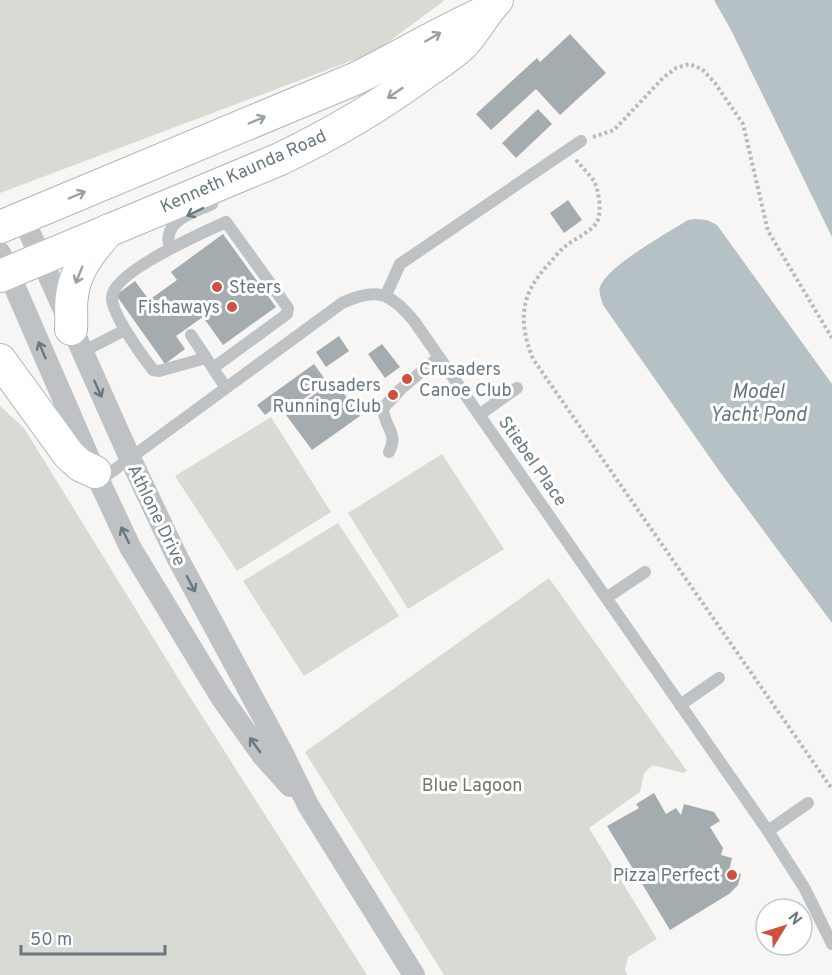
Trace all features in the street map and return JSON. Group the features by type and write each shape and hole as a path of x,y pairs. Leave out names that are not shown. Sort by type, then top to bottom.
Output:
{"main road":[{"name":"Kenneth Kaunda Road","path":"3,267 41,258 280,159 362,115 399,91 463,44 491,6"},
{"name":"Kenneth Kaunda Road","path":"11,222 357,78 491,6"},
{"path":"76,340 72,296 76,281 88,254 109,229"},
{"path":"0,360 69,455 97,476"}],"street":[{"name":"Athlone Drive","path":"11,222 41,258 76,340 177,557 308,805 414,975"},
{"name":"Athlone Drive","path":"3,267 130,547 215,688 263,756 308,805"}],"lane":[{"path":"97,476 130,458 342,303 357,296 373,293 386,295 400,264 581,141"},
{"path":"239,189 280,159"},
{"path":"170,248 167,239 176,223 221,199"},
{"path":"226,222 288,308 287,314 210,363 159,371 153,370 125,330 112,304 114,289 152,258 226,222"},
{"name":"Stiebel Place","path":"386,295 401,306 439,357 768,831 805,889 832,944"},
{"path":"76,340 125,330"},
{"path":"191,335 226,388"},
{"path":"389,452 393,444 393,436 383,408 439,357"},
{"path":"479,415 517,388"},
{"path":"606,598 645,572"},
{"path":"680,705 719,678"},
{"path":"768,831 808,802"}],"path":[{"path":"581,141 614,130 663,78 676,68 689,64 702,69 715,83 743,124 768,231 832,338"},
{"path":"568,151 594,180 597,187 599,215 592,227 561,250 538,276 528,292 524,322 525,336 533,359 832,789"}],"green space":[{"path":"0,0 445,0 375,52 0,193"},
{"path":"0,406 24,428 183,686 367,975 0,975"},
{"path":"271,417 331,512 237,571 175,476"},
{"path":"442,454 504,549 408,609 348,513"},
{"path":"338,523 399,616 304,676 243,581"},
{"name":"Blue Lagoon","path":"549,578 687,771 683,773 653,765 644,773 640,792 589,828 657,939 628,957 625,970 627,975 444,975 305,752"}],"water":[{"path":"714,0 832,0 832,237 731,30"},
{"name":"Model Yacht Pond","path":"688,220 707,220 717,225 832,384 832,623 720,472 603,305 600,287 614,269 653,241"}],"building":[{"path":"570,34 606,73 560,115 536,89 491,130 476,114 537,58 540,62"},
{"path":"538,109 552,124 516,158 502,143"},
{"path":"568,200 582,220 564,233 550,213"},
{"path":"223,234 276,307 223,345 203,317 176,336 185,349 165,364 116,295 135,281 149,300 177,280 171,272"},
{"path":"339,336 349,351 326,367 316,352"},
{"path":"382,344 400,367 385,378 368,354"},
{"path":"314,364 327,382 291,408 285,400 265,415 257,405"},
{"path":"334,380 360,416 312,450 286,415"},
{"path":"654,793 666,814 676,808 681,815 684,804 714,812 720,821 710,827 723,848 721,855 732,858 729,871 741,874 738,885 729,894 670,930 607,826 639,808 636,804"}],"place":[{"name":"Steers","path":"217,287"},
{"name":"Fishaways","path":"232,307"},
{"name":"Crusaders Canoe Club","path":"407,379"},
{"name":"Crusaders Running Club","path":"393,395"},
{"name":"Pizza Perfect","path":"732,875"}]}
